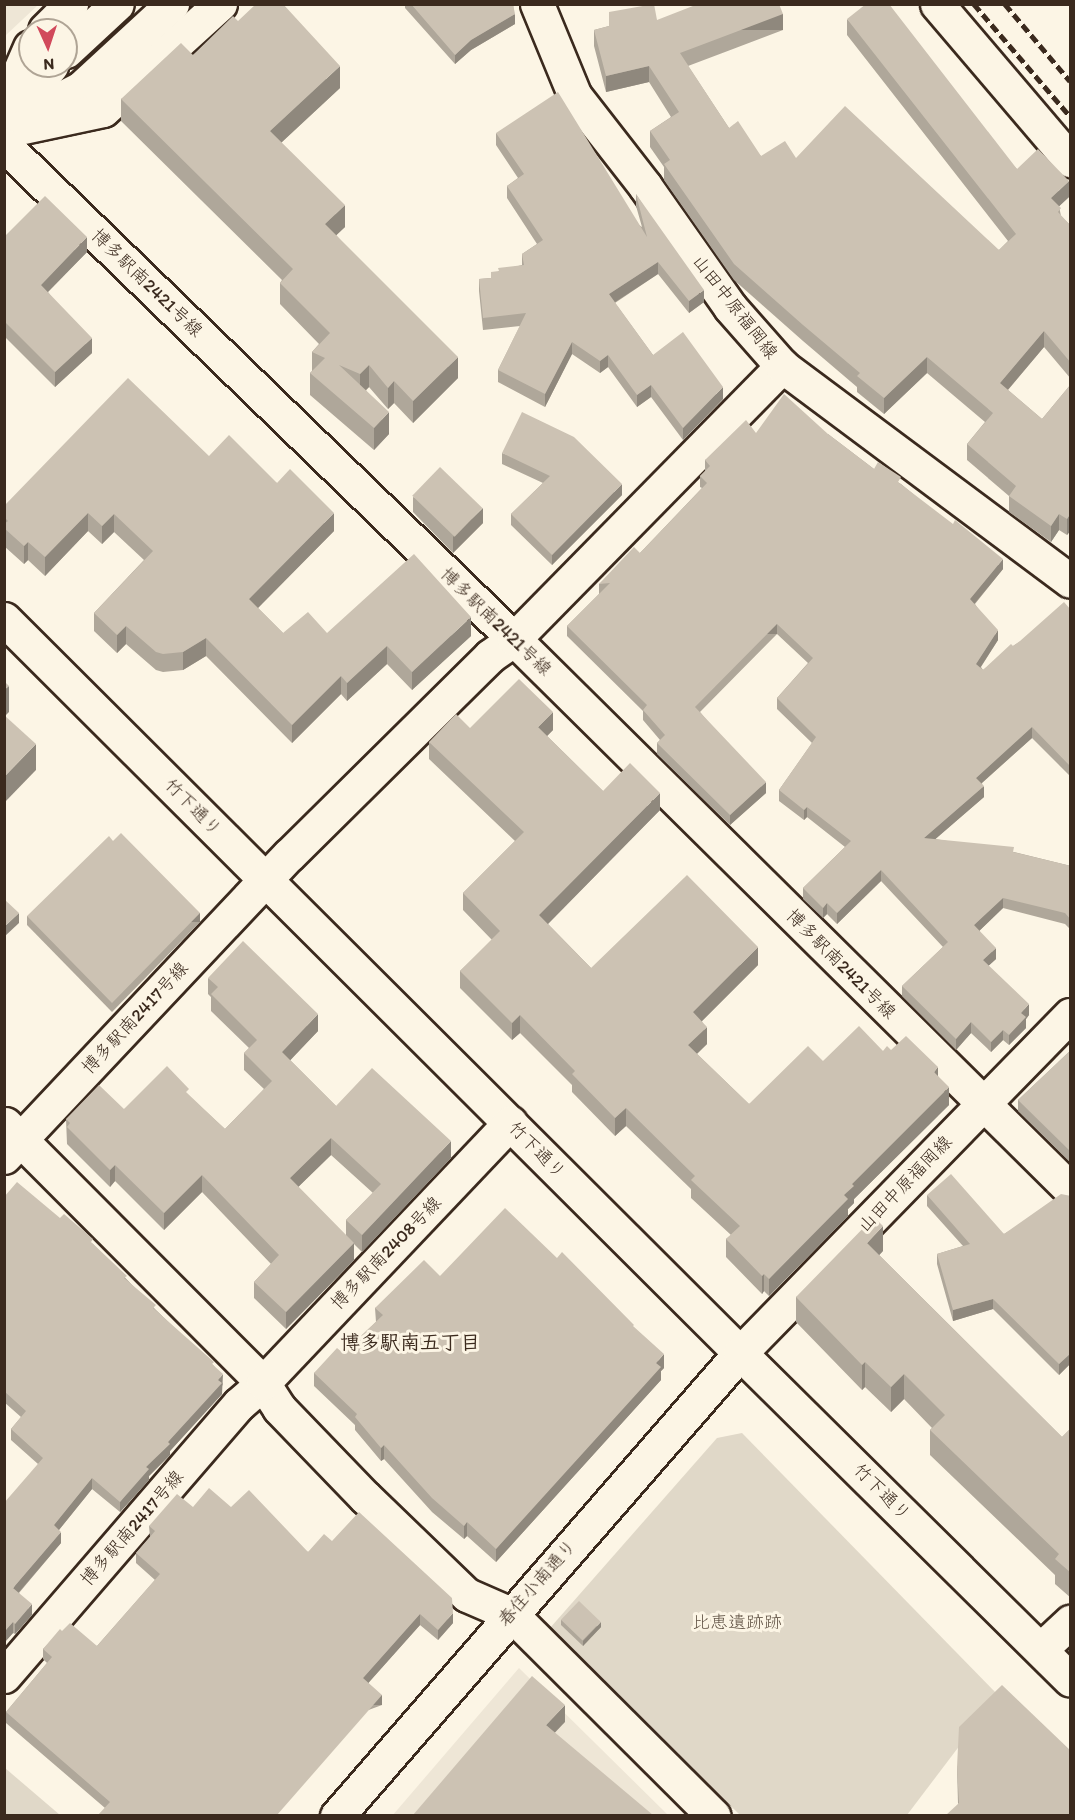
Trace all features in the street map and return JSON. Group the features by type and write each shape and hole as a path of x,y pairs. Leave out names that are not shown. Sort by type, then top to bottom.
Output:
{"street":[{"path":"57,18 71,4"},
{"path":"78,40 117,4"},
{"path":"4,129 81,88 172,4"},
{"path":"4,129 103,110 220,4"},
{"name":"山田中原福岡線","path":"537,4 575,96 645,186 730,307 783,366 1065,569"},
{"path":"937,4 1071,160"},
{"path":"4,107 18,75"},
{"path":"4,120 41,78"},
{"name":"博多駅南2421号線","path":"4,145 514,639 982,1104 1071,1189"},
{"name":"博多駅南2417号線","path":"10,1139 490,656 514,639 783,366"},
{"name":"竹下通り","path":"4,619 740,1353 1071,1679"},
{"name":"山田中原福岡線","path":"740,1353 1071,1015"},
{"name":"博多駅南2408号線","path":"263,1383 510,1123"},
{"path":"10,1139 263,1383 279,1408 365,1497 467,1595 510,1614 714,1815"},
{"name":"春住小南通り","path":"337,1815 740,1353"},
{"name":"博多駅南2417号線","path":"4,1676 238,1404 263,1383"},
{"path":"1041,1649 1071,1622"}],"shaded area":[{"path":"5,4 38,4 24,18 18,18 18,24 5,36"},
{"path":"519,1668 668,1815 392,1816"}],"green space":[{"name":"比恵遺跡跡","path":"742,1433 998,1695 907,1815 740,1815 550,1628 717,1438"},
{"path":"5,1768 60,1815 5,1815"}],"building":[{"path":"256,4 283,4 340,66 270,131 345,205 325,224 458,357 413,401 394,381 388,388 369,365 360,374 339,365 389,412 374,428 310,373 325,358 312,352 330,333 280,283 293,269 121,99 181,43 193,55 233,16 238,21"},
{"path":"411,4 513,4 515,14 471,40 455,55"},
{"path":"654,4 657,20 698,4 779,4 783,14 680,53 729,128 738,121 761,156 785,141 796,158 845,106 999,250 1016,234 847,19 866,4 889,4 1017,169 1038,149 1069,181 1051,198 1061,208 1058,212 1071,226 1071,363 1044,331 1000,383 1042,419 1071,384 1071,513 1067,519 1059,514 1051,526 1009,496 1016,486 967,444 993,413 927,357 884,398 857,376 860,373 734,264 664,164 670,160 650,131 679,112 649,66 606,76 594,30 609,26 609,12"},
{"path":"558,92 647,237 636,194 704,290 689,301 658,262 609,294 653,355 683,332 723,387 683,428 651,385 637,395 608,355 600,361 572,342 545,394 498,370 526,313 483,318 479,279 491,278 491,272 499,271 498,268 524,265 522,254 543,240 507,186 524,174 496,133"},
{"path":"45,196 87,237 41,285 92,338 55,372 4,321 4,237"},
{"path":"128,378 209,456 229,435 277,483 290,469 334,513 249,599 283,633 308,612 327,633 414,554 471,617 412,672 387,646 347,683 341,676 292,725 206,638 183,652 163,654 156,652 126,626 117,635 94,613 153,551 114,514 102,526 88,513 45,557 28,542 24,546 4,528 4,524 8,521 4,517 4,506"},
{"path":"784,394 828,434 874,469 878,462 901,477 898,482 953,524 955,520 1003,559 970,599 998,630 976,664 983,670 1011,644 1013,646 1020,641 1064,602 1071,610 1071,767 1032,727 976,778 984,786 924,838 1014,847 1013,852 1071,866 1071,920 1065,913 1003,898 974,925 996,948 983,960 1029,1004 1021,1013 1026,1017 1009,1035 1003,1030 991,1042 971,1022 956,1039 902,986 948,942 881,870 837,913 827,903 823,908 803,888 851,841 807,807 804,810 779,790 816,737 777,698 813,658 777,624 695,707 766,782 730,815 657,743 665,735 643,710 647,705 567,626 610,583 599,584 634,547 640,553 707,483 700,476 710,466 705,460 746,420 756,433"},
{"path":"522,412 574,437 622,484 552,555 511,514 550,476 502,453"},
{"path":"440,467 482,508 455,537 412,496"},
{"path":"519,679 553,712 538,727 603,791 630,763 660,793 539,915 591,968 687,875 758,947 693,1012 707,1027 688,1045 749,1104 808,1046 823,1061 859,1026 883,1051 887,1046 891,1050 906,1036 938,1067 934,1072 949,1087 852,1184 854,1186 844,1195 848,1199 769,1279 764,1274 762,1276 726,1239 740,1226 691,1180 695,1176 626,1108 615,1118 572,1074 575,1071 520,1015 512,1023 460,971 500,931 463,893 524,832 429,742 456,714 470,728"},
{"path":"4,715 36,744 4,777"},
{"path":"121,833 200,913 112,1003 27,916 109,836 113,841"},
{"path":"4,899 19,913 4,927"},
{"path":"243,941 318,1014 282,1052 336,1106 372,1068 451,1141 362,1235 346,1220 381,1184 331,1138 290,1178 354,1243 286,1312 254,1282 279,1255 202,1175 164,1213 115,1165 110,1170 67,1127 70,1123 66,1119 99,1085 124,1109 167,1066 189,1089 186,1092 225,1129 272,1081 244,1053 257,1040 211,994 218,987 208,978"},
{"path":"1071,1050 1071,1152 1018,1100"},
{"path":"951,1174 1004,1234 1061,1194 1071,1196 1071,1353 1059,1364 993,1299 953,1310 937,1254 970,1244 927,1195"},
{"path":"17,1182 60,1218 64,1214 93,1239 91,1242 127,1276 124,1278 156,1305 153,1308 214,1362 212,1364 223,1374 218,1380 222,1383 168,1442 170,1444 146,1467 149,1469 120,1502 92,1478 54,1525 61,1532 13,1588 32,1604 15,1624 13,1622 4,1632 4,1503 43,1458 11,1429 26,1411 4,1391 4,1197"},
{"path":"505,1208 557,1258 562,1252 633,1326 664,1354 656,1363 661,1367 496,1549 467,1522 464,1526 432,1498 384,1445 381,1448 355,1417 357,1414 314,1373 337,1348 343,1353 383,1315 375,1308 424,1260 440,1276"},
{"path":"874,1217 883,1226 867,1243 1062,1437 1071,1428 1071,1573 1055,1559 1059,1554 930,1430 945,1415 904,1374 891,1387 865,1362 862,1365 796,1297"},
{"path":"209,1488 231,1507 249,1490 308,1552 324,1534 332,1541 359,1512 452,1598 453,1613 438,1630 420,1614 363,1678 382,1695 277,1815 98,1815 110,1802 6,1712 52,1657 43,1649 60,1629 62,1631 70,1623 97,1646 160,1574 136,1553 155,1531 149,1526 177,1494 193,1507"},
{"path":"579,1601 601,1622 583,1641 561,1620"},
{"path":"532,1676 565,1705 546,1725 653,1815 413,1815"},
{"path":"1002,1685 1071,1751 1071,1815 946,1815 959,1803 957,1767 959,1727"}],"railway":[{"path":"974,4 1070,116"},
{"path":"1005,4 1070,81"}],"district":[{"name":"博多駅南五丁目","path":"410,1342"}]}
